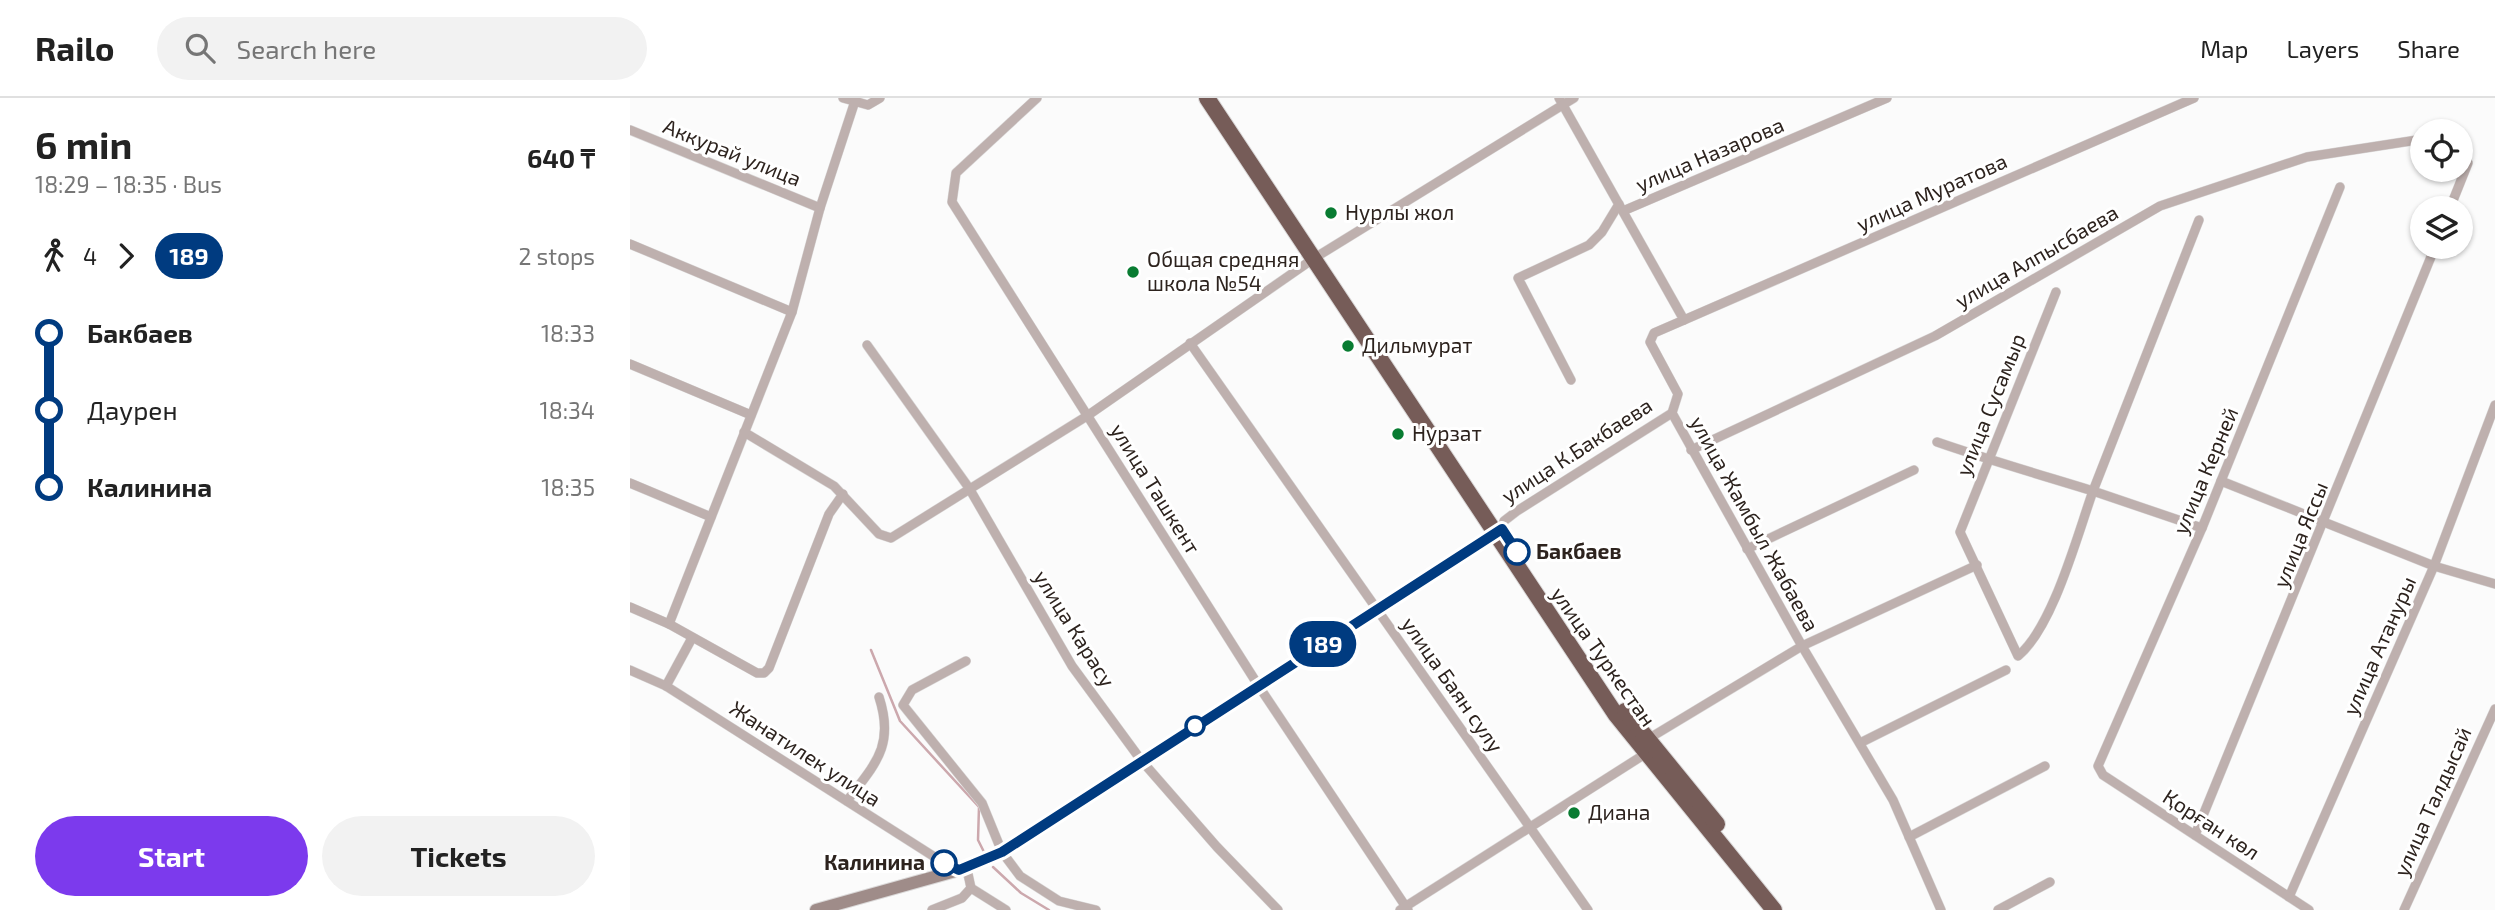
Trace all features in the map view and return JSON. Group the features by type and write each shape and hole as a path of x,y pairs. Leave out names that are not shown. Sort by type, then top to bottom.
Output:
{"highway":[{"name":"улица Туркестан","path":"1208,98 1317,256 1498,532 1646,746 1774,910"},
{"name":"улица Туркестан","path":"1220,98 1317,256"},
{"name":"улица Туркестан","path":"1646,746 1787,910"}],"street":[{"path":"843,98 868,105 880,98"},
{"name":"улица Ташкент","path":"1037,98 956,173 952,202 1258,685 1404,909"},
{"path":"744,432 834,485 879,534 891,538 902,534 969,488 1087,416 1317,256 1562,102 1574,98"},
{"name":"улица Назарова","path":"1621,207 1888,98"},
{"name":"улица Муратова","path":"1684,320 2194,98"},
{"path":"669,624 792,312 820,208 857,101"},
{"path":"1562,102 1684,320"},
{"name":"Аккурай улица","path":"630,130 820,208"},
{"name":"улица Алпысбаева","path":"1691,450 1935,336 2160,206 2307,157 2410,141"},
{"name":"улица Керней","path":"2098,766 2202,528 2340,187"},
{"path":"1571,380 1521,289 1518,278 1589,245 1621,207"},
{"path":"1404,909 1646,746 1802,646 1977,565 2018,656 2032,644 2057,592 2093,491 2199,220"},
{"path":"630,244 792,312"},
{"name":"улица Яссы","path":"2195,835 2430,259"},
{"name":"улица Сусамыр","path":"1977,565 1960,532 1987,458 2056,292"},
{"name":"улица Жамбыл Жабаева","path":"1684,320 1654,333 1650,342 1678,394 1672,412 1802,646 1893,800 1941,910"},
{"name":"улица Баян сулу","path":"1190,343 1379,608 1588,910"},
{"name":"улица Карасу","path":"867,345 969,488 1072,666 1142,760 1216,847 1278,910"},
{"path":"630,364 751,415"},
{"name":"улица Атануры","path":"2289,897 2434,566 2495,405"},
{"name":"улица К.Бакбаева","path":"816,910 959,870 1002,852 1498,532 1504,521 1517,511 1672,412"},
{"path":"1937,442 2202,528"},
{"path":"1747,549 1914,470"},
{"path":"2221,481 2434,566 2495,584"},
{"path":"630,483 711,517"},
{"path":"630,607 669,624 757,673 764,673 769,668 829,514 843,494"},
{"path":"666,686 692,638"},
{"path":"966,661 912,690 903,705 982,803 1002,852 1020,876 1046,895 1096,910"},
{"name":"Жанатилек улица","path":"630,670 666,686 959,870"},
{"path":"1860,743 2006,670"},
{"path":"846,801 883,748 886,719 879,697"},
{"name":"улица Талдысай","path":"2404,910 2495,709"},
{"path":"1909,837 2045,766"},
{"name":"Қорған көл","path":"2098,766 2103,775 2309,910"},
{"path":"959,870 968,874 971,888 1006,910"},
{"path":"1998,910 2050,882"},
{"path":"932,910 962,898 971,888"}],"waterway":[{"path":"871,650 900,721 979,807 978,840 984,852"},
{"path":"993,867 1021,893 1049,910"}],"bus line":[{"name":"189","path":"944,863 959,870 1002,852 1502,529 1517,552"}],"place":[{"name":"Нурлы жол","path":"1331,213"},
{"name":"Общая средняя школа №54","path":"1133,272"},
{"name":"Дильмурат","path":"1348,346"},
{"name":"Нурзат","path":"1398,434"},
{"name":"Бакбаев","path":"1517,552"},
{"name":"Диана","path":"1574,813"},
{"name":"Калинина","path":"944,863"}]}
